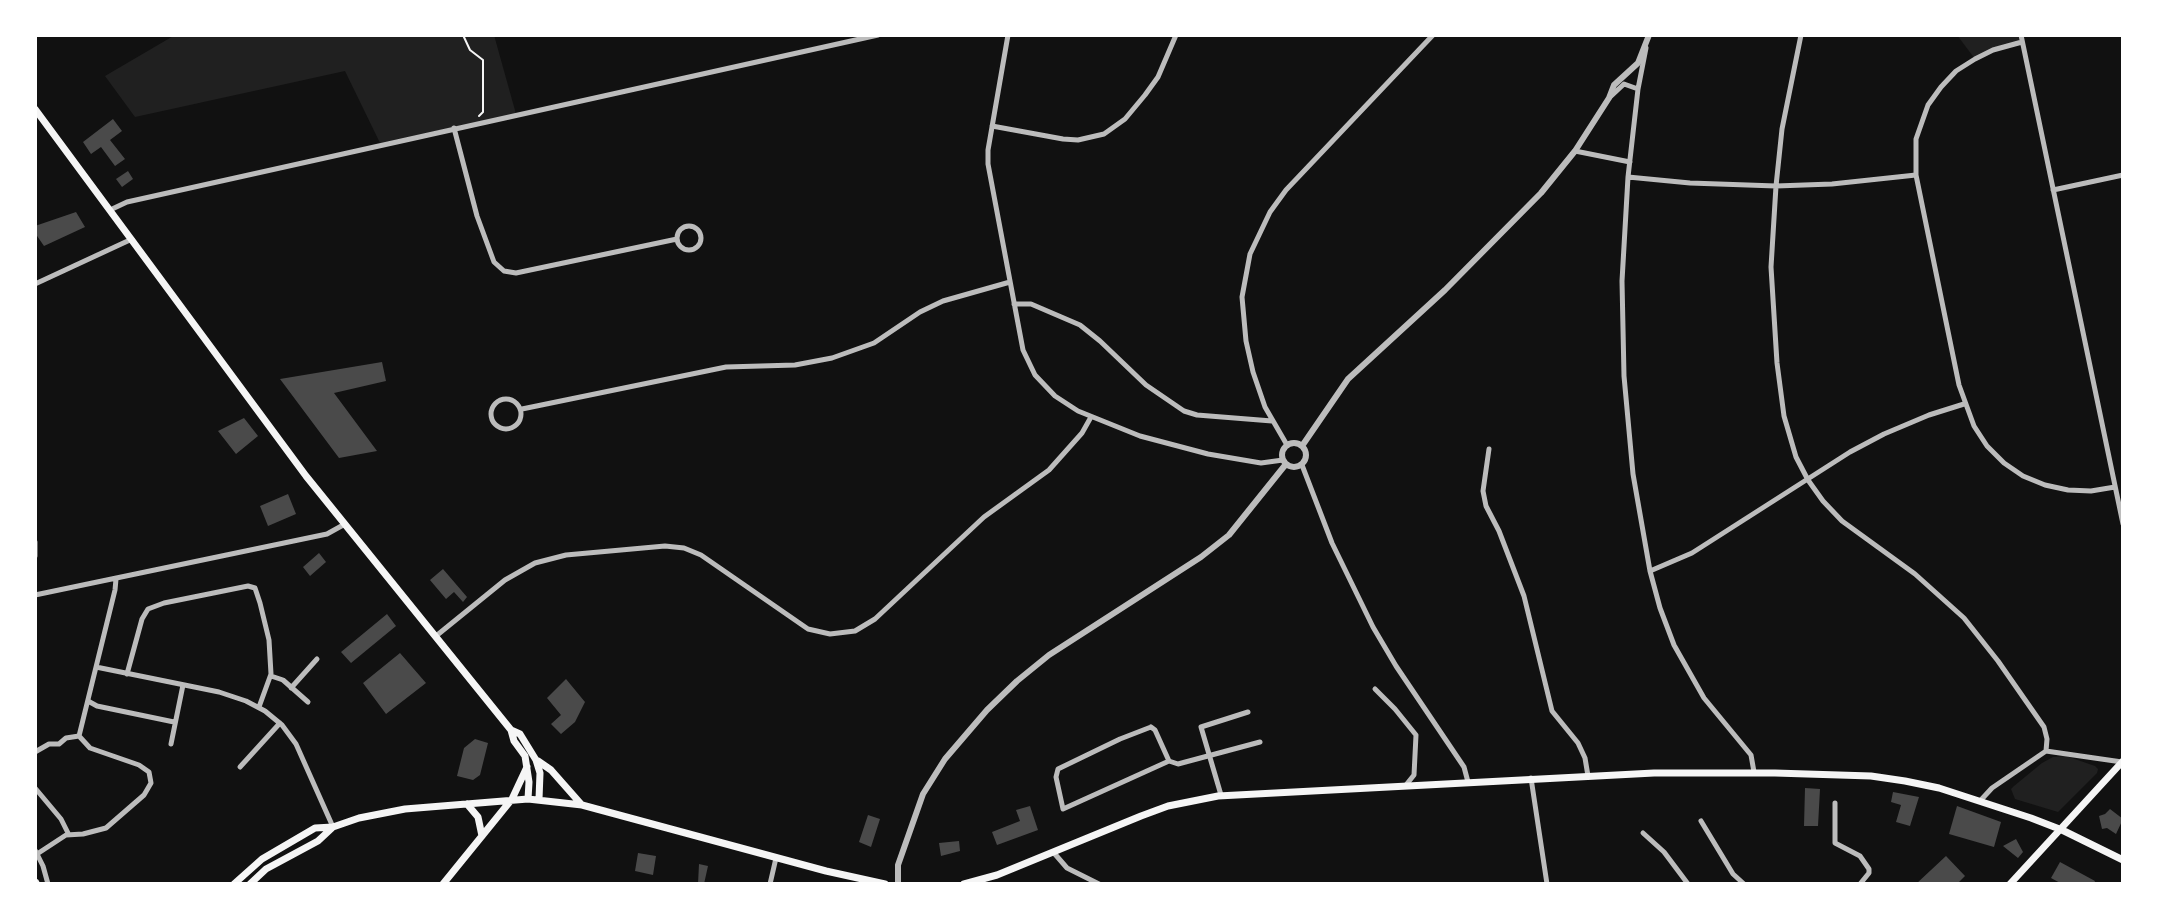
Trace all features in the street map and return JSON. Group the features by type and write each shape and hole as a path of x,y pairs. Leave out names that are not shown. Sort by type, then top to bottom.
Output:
{"main road":[{"path":"35,108 271,431 511,730 528,766 528,799"},
{"path":"511,730 520,734 536,760 540,773 539,799"},
{"path":"536,760 551,770 582,805"},
{"path":"2010,884 2122,762"},
{"path":"443,884 512,799 528,766"},
{"path":"964,884 997,876 1168,806 1221,795 1531,778 1754,772 1882,778 1939,788 2062,830 2123,860"},
{"path":"234,884 261,859 315,828 334,827 385,812 512,799 539,799 582,805 776,858 885,884"},
{"path":"466,803 478,817 482,836"},
{"path":"250,884 266,869 318,841 334,827"}],"street":[{"path":"110,210 127,202 878,35"},
{"path":"898,884 898,865 923,794 945,759 987,710 1049,655 1201,557 1229,535 1284,462 1282,452 1287,445 1295,443 1302,446 1306,457 1302,465 1295,468 1284,462 1261,463 1208,454 1140,436 1091,418 1055,396 1035,375 1023,350 988,164 1008,35"},
{"path":"992,126 1071,139 1104,134 1125,118 1145,95 1168,57 1177,35"},
{"path":"1287,445 1272,421 1253,372 1242,320 1244,277 1257,235 1286,190 1433,35"},
{"path":"1649,35 1638,89 1628,177 1622,281 1624,376 1633,474 1650,571 1660,608 1684,664 1712,708 1751,755 1754,772"},
{"path":"1801,35 1782,129 1771,267 1777,363 1788,434 1808,480 1842,521 1915,574 1964,618 2044,727 2046,751"},
{"path":"2021,35 2123,524"},
{"path":"2022,42 1975,58 1956,71 1941,87 1928,105 1919,127 1915,151 1916,175 1964,404 1974,426 1987,446 2004,463 2023,476 2068,490 2091,491 2115,487"},
{"path":"1302,446 1335,394 1348,379 1484,252 1541,193 1575,151 1609,98 1614,85 1638,62 1647,46"},
{"path":"1609,98 1624,84 1638,89"},
{"path":"454,128 477,216 494,262 504,271 516,273 677,239"},
{"path":"1575,151 1630,162"},
{"path":"1628,177 1690,183 1776,186 1832,184 1916,175"},
{"path":"2053,190 2123,175"},
{"path":"684,226 693,226 700,233 699,245 691,249 680,246 677,239 684,226"},
{"path":"35,284 132,239"},
{"path":"522,409 726,367 795,365 832,358 874,343 920,312 943,301 1010,282"},
{"path":"1014,304 1031,304 1080,325 1146,385 1184,411 1198,415 1272,421"},
{"path":"503,399 513,400 522,409 520,421 513,427 502,428 492,420 492,409 503,399"},
{"path":"1650,571 1692,553 1850,452 1929,415 1964,404"},
{"path":"436,636 505,580 535,563 566,555 665,546 684,548 701,555 808,629 830,634 855,631 875,619 984,517 1049,470 1082,433 1091,418"},
{"path":"1489,449 1483,491 1486,506 1499,531 1524,596 1552,711 1578,743 1585,758 1588,776"},
{"path":"1302,465 1332,543 1373,627 1464,767 1468,782"},
{"path":"35,595 327,534 345,524"},
{"path":"35,542 35,556"},
{"path":"79,736 116,579"},
{"path":"127,674 142,618 148,609 164,603 248,586 254,589 260,603 269,640 271,676 259,708"},
{"path":"291,688 317,659"},
{"path":"96,667 219,692 259,708 280,723 296,744 334,827"},
{"path":"271,676 283,680 308,702"},
{"path":"171,744 183,685"},
{"path":"1375,689 1416,735 1414,775 1406,785"},
{"path":"88,701 97,706 174,722"},
{"path":"1221,795 1201,727 1248,712"},
{"path":"240,767 280,723"},
{"path":"1169,761 1155,730 1151,727 1120,739 1058,769 1056,777 1063,808 1169,761 1178,764 1260,741"},
{"path":"35,752 49,744 60,744 66,738 79,736"},
{"path":"48,884 36,852 69,835 106,828 144,794 151,783 149,772 139,765 90,748 79,736"},
{"path":"1980,801 1992,788 2046,751 2122,762"},
{"path":"1531,778 1547,884"},
{"path":"35,788 61,819 69,835"},
{"path":"1835,803 1835,843 1860,856 1869,869 1860,884"},
{"path":"1701,821 1733,874 1744,884"},
{"path":"1643,833 1664,852 1688,884"},
{"path":"1055,853 1067,868 1099,884"},
{"path":"770,884 776,858"}],"path":[{"path":"463,35 470,50 483,60 483,112 477,118"}],"shaded area":[{"path":"175,35 494,35 516,114 380,143 345,71 135,117 105,76"},
{"path":"1957,35 2021,35 2022,42 1975,59"},
{"path":"2066,756 2098,769 2058,812 2015,799 2011,789 2014,786 2042,763 2053,757"}],"building":[{"path":"113,119 122,131 110,140 125,159 115,166 101,147 91,154 83,142"},
{"path":"128,171 133,179 122,187 116,179"},
{"path":"76,212 85,227 44,246 35,233 35,226"},
{"path":"382,362 386,381 334,393 377,451 339,458 280,379"},
{"path":"244,418 258,436 236,454 218,431"},
{"path":"288,494 296,514 268,526 260,506"},
{"path":"319,553 326,562 310,576 303,567"},
{"path":"443,569 467,597 463,602 454,592 446,599 430,580"},
{"path":"387,614 396,626 351,663 341,652"},
{"path":"400,653 426,683 386,714 363,683"},
{"path":"566,679 585,702 575,722 561,734 551,724 561,715 547,698"},
{"path":"475,739 488,743 480,775 473,780 457,776 464,748"},
{"path":"1805,788 1820,789 1818,826 1804,826"},
{"path":"1893,792 1919,797 1910,826 1896,822 1901,805 1891,802"},
{"path":"1030,806 1038,830 997,845 992,832 1020,821 1016,810"},
{"path":"1957,806 2001,822 1994,847 1949,834"},
{"path":"2110,809 2123,819 2116,834 2107,828 2102,829 2099,816"},
{"path":"868,815 880,819 871,847 859,842"},
{"path":"2016,839 2023,852 2018,858 2003,846"},
{"path":"959,841 960,851 941,856 939,843"},
{"path":"638,853 656,856 653,875 635,871"},
{"path":"1946,856 1965,876 1957,884 1916,884"},
{"path":"2060,862 2095,881 2094,884 2062,884 2051,878"},
{"path":"699,864 708,866 704,884 698,884"}]}
